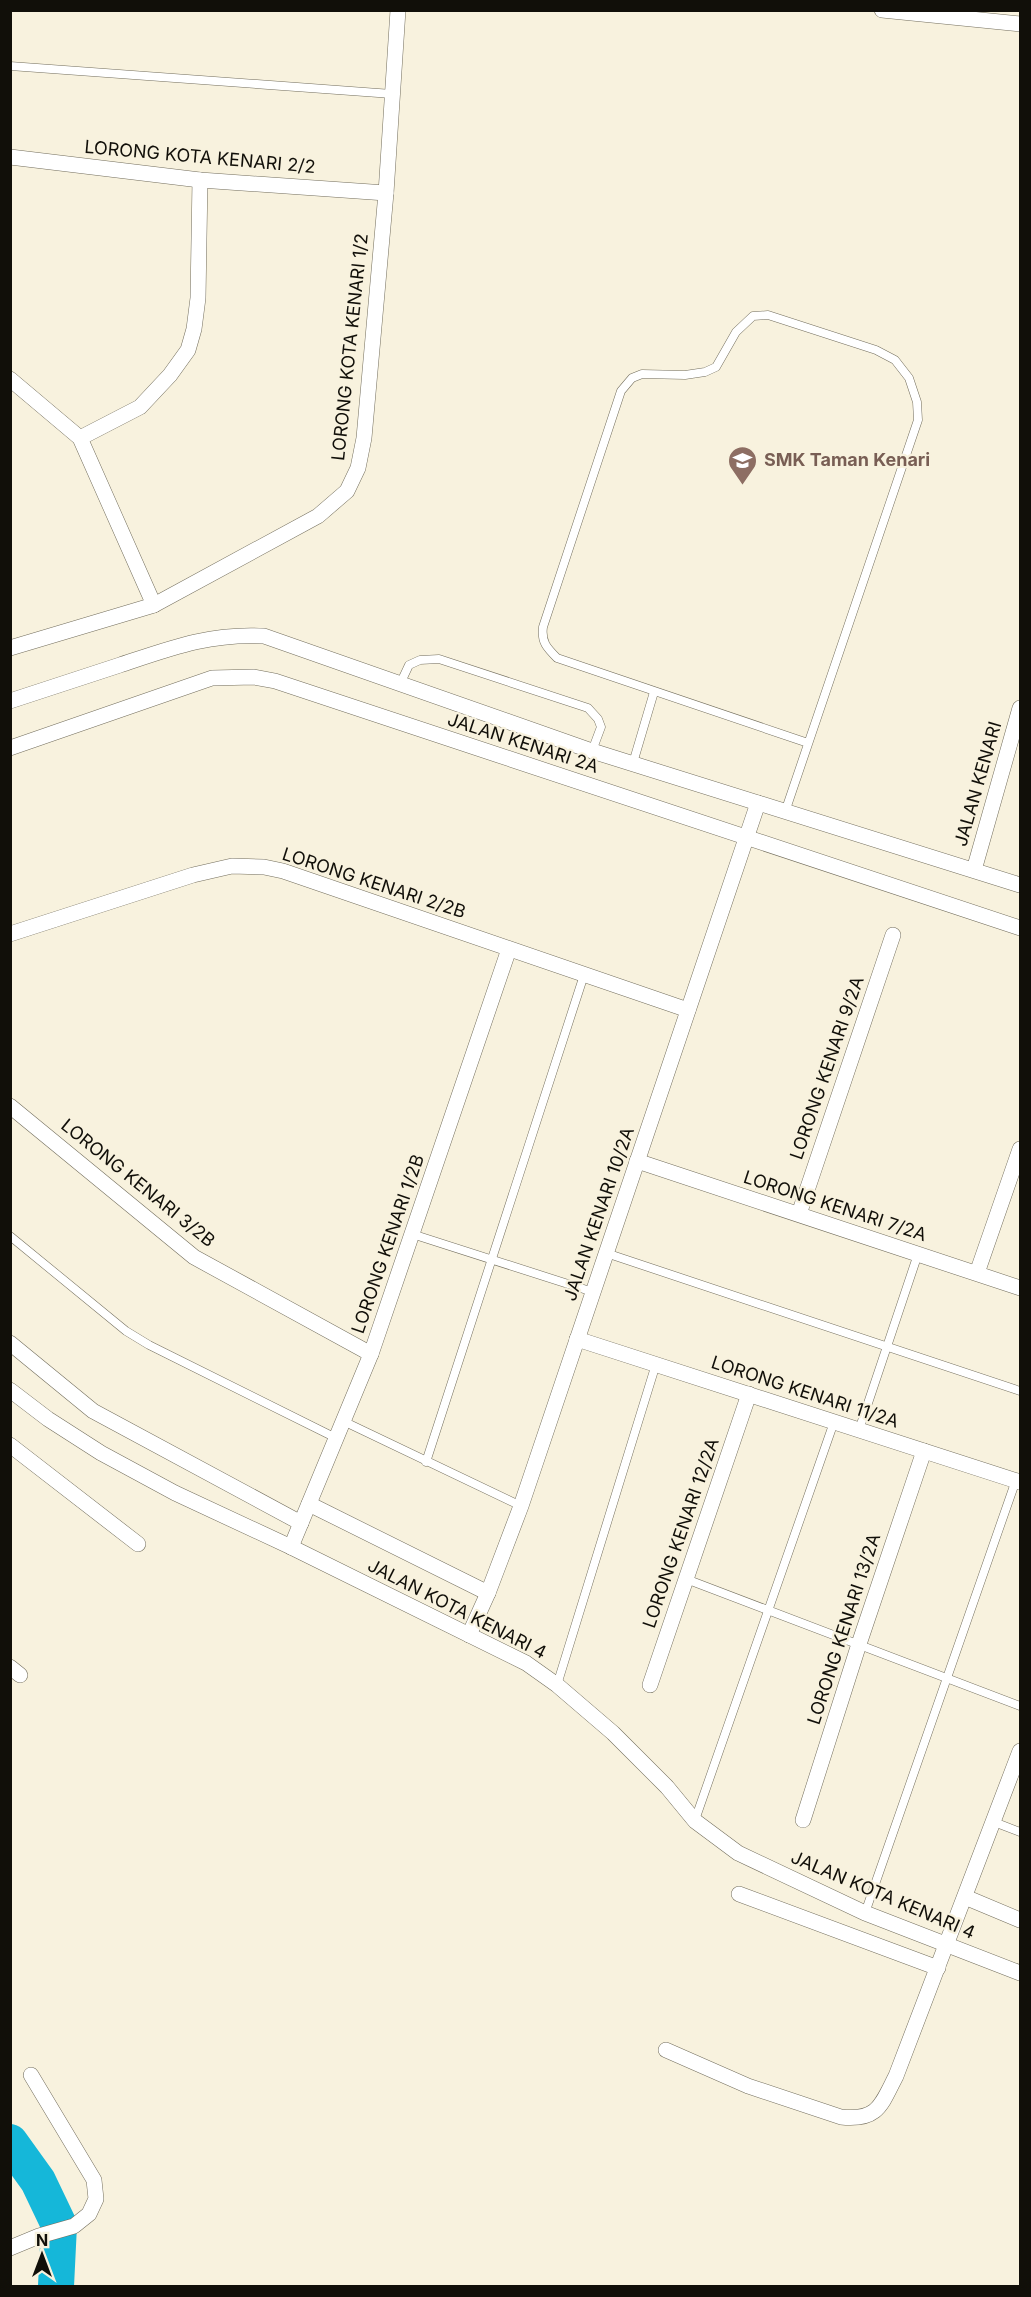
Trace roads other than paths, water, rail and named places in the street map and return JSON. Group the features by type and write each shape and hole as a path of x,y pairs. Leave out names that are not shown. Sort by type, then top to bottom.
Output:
{"street":[{"name":"LORONG KOTA KENARI 1/2","path":"10,648 154,605 318,516 347,491 358,468 364,438 394,94 398,10"},
{"path":"882,10 1020,24"},
{"name":"LORONG KOTA KENARI 2/2","path":"10,157 200,180 386,193"},
{"path":"80,438 140,407 170,375 188,350 194,329 198,298 200,180"},
{"path":"10,379 80,438 154,605"},
{"name":"JALAN KENARI 2A","path":"10,701 169,648 235,634 264,636 401,682 592,751 1020,885"},
{"name":"JALAN KENARI 2A","path":"10,748 213,678 254,677 275,681 1020,928"},
{"name":"JALAN KENARI","path":"974,870 1020,708"},
{"name":"JALAN KENARI 10/2A","path":"469,1635 488,1593 521,1506 758,803"},
{"name":"LORONG KENARI 2/2B","path":"10,934 194,874 232,866 264,867 283,871 688,1010"},
{"name":"LORONG KENARI 9/2A","path":"799,1214 893,935"},
{"name":"LORONG KENARI 1/2B","path":"291,1548 371,1354 509,949"},
{"name":"LORONG KENARI 3/2B","path":"10,1106 194,1257 371,1354"},
{"path":"977,1273 1020,1149"},
{"name":"LORONG KENARI 7/2A","path":"637,1161 1020,1288"},
{"name":"LORONG KENARI 11/2A","path":"577,1339 1018,1481"},
{"path":"10,1343 93,1411 301,1523"},
{"name":"JALAN KOTA KENARI 4","path":"10,1390 100,1454 175,1493 526,1662 613,1733 667,1787 695,1821 738,1853 865,1913 1020,1973"},
{"name":"LORONG KENARI 12/2A","path":"650,1685 748,1394"},
{"path":"10,1445 138,1544"},
{"name":"LORONG KENARI 13/2A","path":"803,1820 924,1451"},
{"path":"309,1504 488,1593"},
{"path":"666,2050 748,2086 841,2117 857,2119 869,2116 883,2102 896,2076 1020,1751"},
{"path":"739,1894 938,1968"},
{"path":"965,1897 1020,1920"},
{"path":"10,2248 39,2236 74,2226 90,2214 96,2199 94,2180 31,2075"}],"lane":[{"path":"10,66 394,94"},
{"path":"785,812 918,420 917,402 909,378 895,360 876,350 768,315 753,316 736,332 716,367 705,372 685,375 642,374 632,378 621,391 543,627 542,638 546,648 557,658 808,743"},
{"path":"401,682 409,665 420,660 439,659 588,708 601,727 592,751"},
{"path":"633,764 654,692"},
{"path":"426,1462 584,975"},
{"path":"412,1234 593,1292"},
{"path":"10,1236 126,1331 336,1438"},
{"path":"606,1253 1020,1391"},
{"path":"859,1430 918,1254"},
{"path":"557,1685 656,1364"},
{"path":"343,1421 521,1506"},
{"path":"695,1821 834,1422"},
{"path":"865,1913 1018,1481"},
{"path":"686,1579 1020,1707"},
{"path":"994,1822 1020,1832"}],"waterway":[{"path":"10,2142 38,2181 59,2225 56,2286"}],"place":[{"name":"SMK Taman Kenari","path":"743,486"}]}
